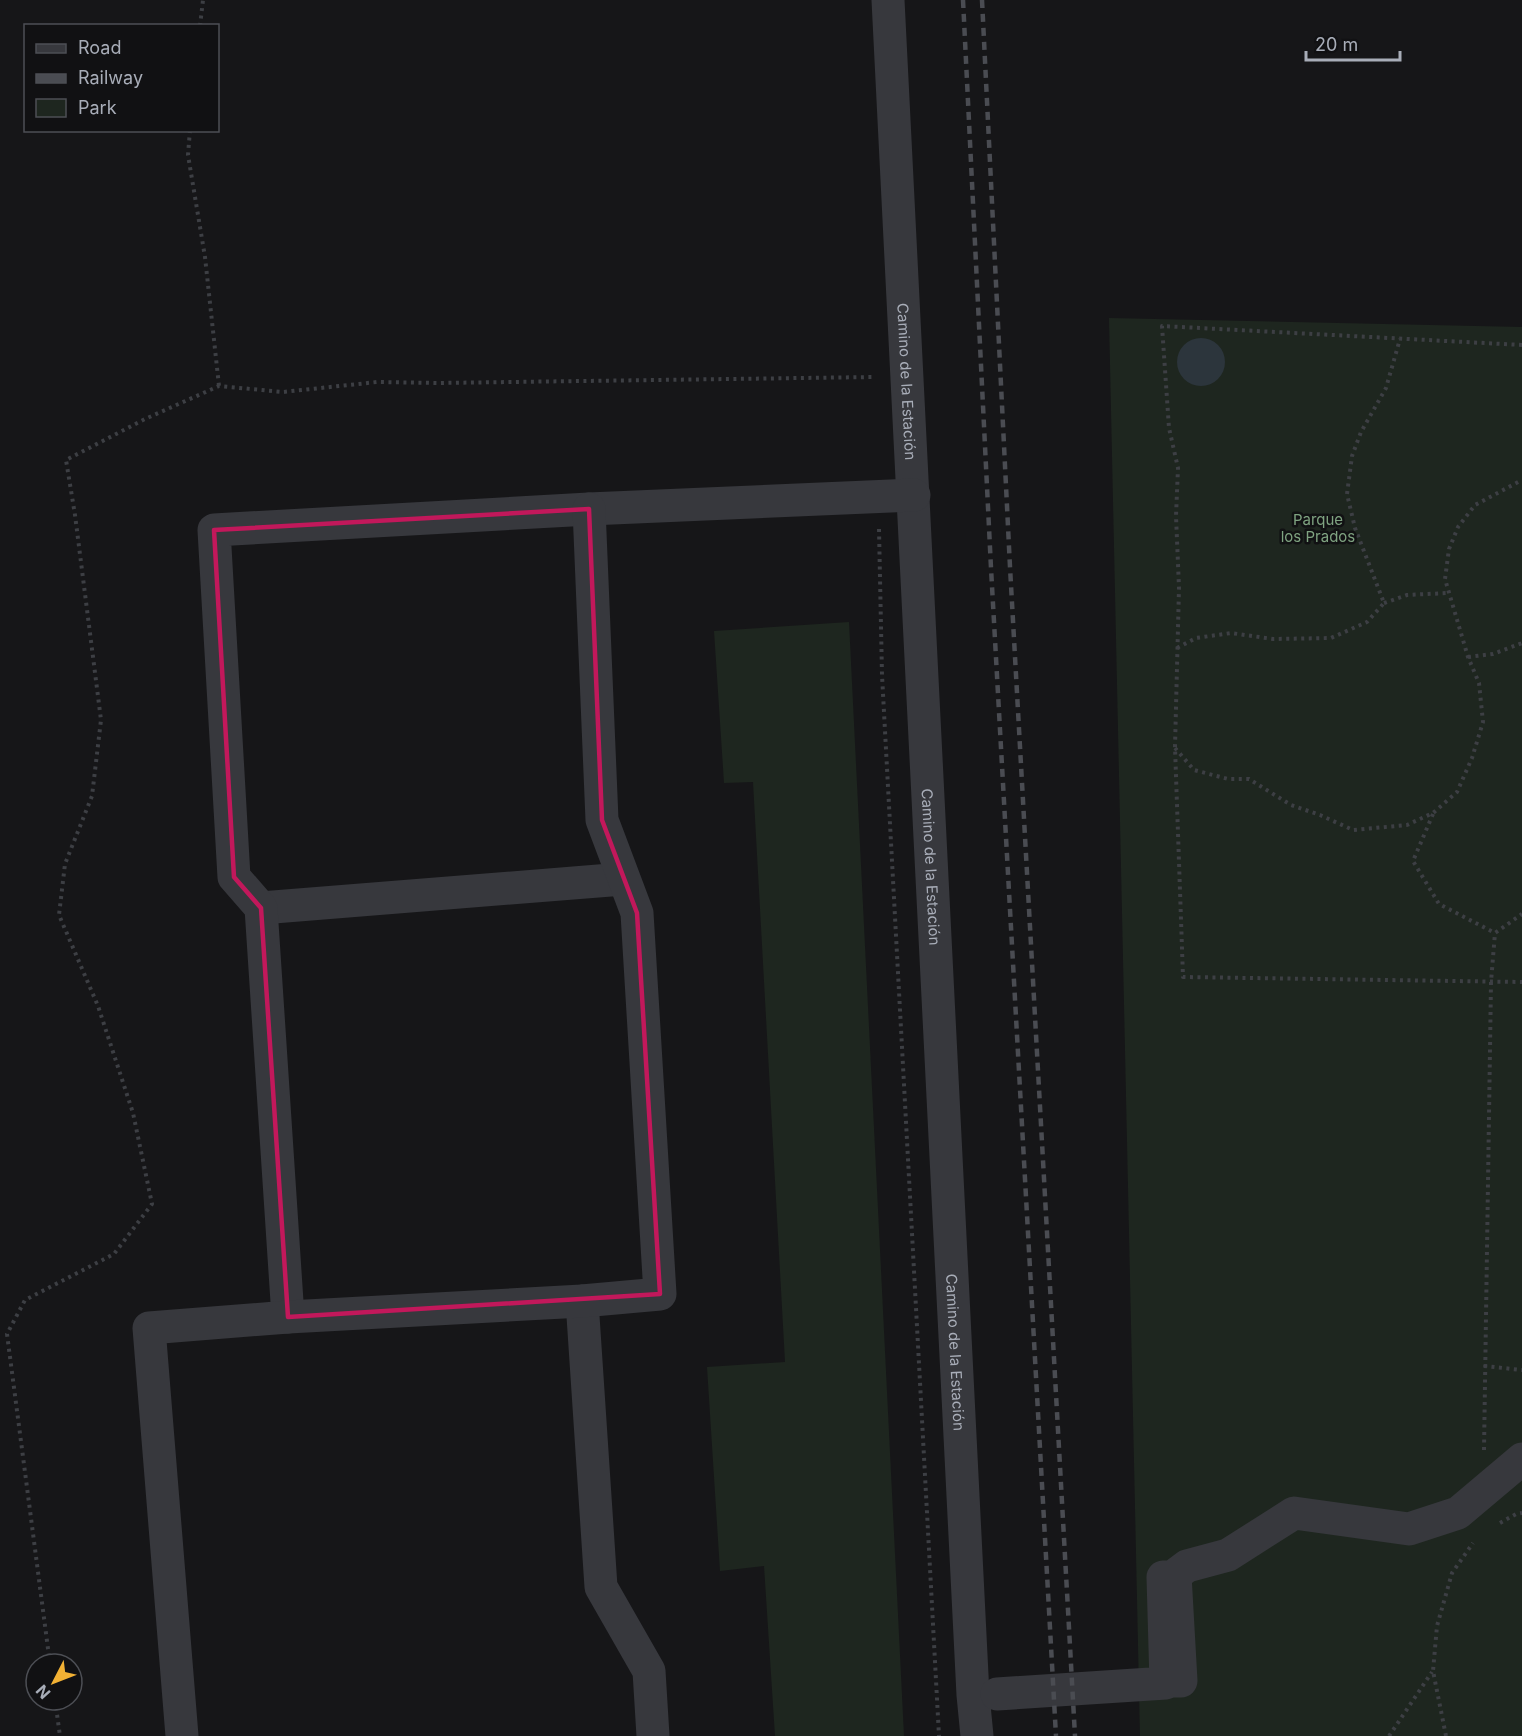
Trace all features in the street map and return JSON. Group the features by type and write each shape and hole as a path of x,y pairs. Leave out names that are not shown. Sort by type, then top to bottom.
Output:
{"street":[{"name":"Camino de la Estación","path":"888,0 973,1695 977,1736"},
{"path":"288,1317 261,908 234,877 214,530 589,509 914,495"},
{"path":"182,1736 149,1328 288,1317 582,1301 660,1294 637,913 602,820 589,509"},
{"path":"261,908 623,879"},
{"path":"582,1301 601,1587 649,1671 653,1736"},
{"path":"997,1694 1166,1683 1163,1577 1169,1577 1174,1682 1181,1682 1175,1575 1187,1566 1228,1555 1294,1513 1409,1528 1458,1513 1522,1459"}],"path":[{"path":"200,24 203,0"},
{"path":"190,132 189,155 205,257 219,386"},
{"path":"1522,345 1162,326 1168,428 1178,468 1176,516 1179,588 1175,747 1183,977 1522,982"},
{"path":"1384,603 1355,528 1347,494 1352,456 1361,432 1386,388 1400,339"},
{"path":"48,1652 7,1335 25,1300 114,1254 152,1204 133,1113 98,1006 59,915 65,864 92,796 101,720 66,460 145,419 219,386 283,392 377,382 907,377"},
{"path":"1175,747 1194,770 1228,779 1249,779 1291,805 1353,830 1407,825 1433,813 1457,792 1472,758 1483,722 1479,682 1468,657 1444,579 1449,549 1458,528 1475,506 1522,480"},
{"path":"879,496 882,675 939,1736"},
{"path":"1177,648 1196,638 1231,633 1273,639 1331,638 1367,622 1384,603 1407,595 1449,593"},
{"path":"1468,657 1493,654 1522,643"},
{"path":"1433,813 1413,861 1439,904 1495,933"},
{"path":"1495,933 1522,914"},
{"path":"1483,1492 1491,982 1495,933"},
{"path":"1484,1366 1522,1370"},
{"path":"1498,1524 1522,1513"},
{"path":"1446,1736 1433,1671 1437,1626 1452,1573 1474,1542"},
{"path":"1389,1736 1433,1671"},
{"path":"57,1712 60,1736"}],"highlighted area":[{"path":"589,509 602,820 637,913 660,1294 288,1317 261,908 234,877 214,530"}],"green space":[{"name":"Parque los Prados","path":"1109,318 1522,327 1522,1736 1140,1736"},
{"path":"849,622 904,1736 775,1736 764,1566 720,1571 707,1367 785,1362 753,782 724,783 714,631"}],"shaded area":[{"path":"1201,338 1218,345 1225,362 1218,379 1201,386 1184,379 1177,362 1184,345"}],"railway":[{"path":"963,0 991,568 1056,1736"},
{"path":"982,0 1010,567 1075,1736"}]}
